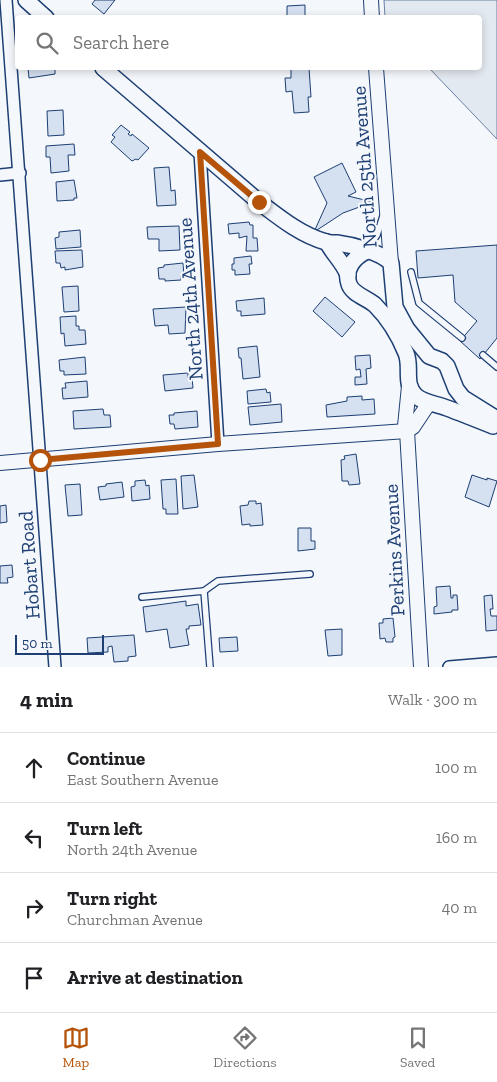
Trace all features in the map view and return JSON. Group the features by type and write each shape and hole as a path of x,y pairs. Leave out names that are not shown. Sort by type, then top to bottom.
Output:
{"main road":[{"path":"26,0 43,15"},
{"path":"106,70 200,152 284,221 327,242 367,250 391,263 395,307 407,329 429,356 436,358 447,366 452,380 463,398 497,421"},
{"path":"327,242 332,252 343,264 348,275"},
{"path":"367,250 350,265 348,282 353,291 374,305 396,333 408,357 410,369 409,386 418,398 497,421"},
{"path":"410,369 418,361 429,356"},
{"path":"431,403 442,400 448,395 452,380"}],"street":[{"name":"Hobart Road","path":"6,0 55,667"},
{"path":"371,0 372,15"},
{"name":"North 25th Avenue","path":"376,70 391,263"},
{"name":"North 24th Avenue","path":"200,152 218,444"},
{"path":"0,175 20,173"},
{"name":"Perkins Avenue","path":"409,386 405,426 407,431 420,667"},
{"path":"0,463 218,444 407,431 413,427 431,403"},
{"path":"449,667 497,663"}],"lane":[{"path":"367,250 377,235 386,207"},
{"path":"410,272 419,302 462,338"},
{"path":"483,355 497,367"},
{"path":"142,596 204,591 218,581 310,574"},
{"path":"204,591 210,667"}],"shaded area":[{"path":"384,0 497,0 497,139 431,70 482,70 482,15 385,15"}],"building":[{"path":"95,0 115,0 104,14 92,4"},
{"path":"305,5 305,15 287,15 287,6"},
{"path":"28,70 55,70 55,74 29,78"},
{"path":"291,70 309,70 311,97 308,97 309,112 294,113 292,91 286,92 285,78 291,78"},
{"path":"63,110 64,135 48,136 47,111"},
{"path":"121,125 130,132 128,134 131,136 132,134 149,148 138,160 132,161 111,142 115,137 112,135"},
{"path":"74,144 75,155 68,155 69,171 51,173 50,157 46,157 46,146"},
{"path":"342,163 356,192 348,196 373,202 343,213 314,232 327,203 314,177"},
{"path":"169,167 171,191 175,190 176,205 157,206 154,168"},
{"path":"74,180 77,198 74,198 74,200 57,201 56,182"},
{"path":"249,222 250,225 253,225 253,238 257,238 258,251 246,251 247,236 239,238 239,233 229,234 228,224"},
{"path":"179,226 180,250 159,251 159,239 148,239 147,227"},
{"path":"80,230 81,247 56,249 55,238 59,237 59,232"},
{"path":"497,245 497,338 480,359 460,341 477,321 455,302 453,275 418,278 416,251"},
{"path":"82,250 83,267 65,270 65,267 61,268 60,263 56,263 55,251"},
{"path":"251,256 252,264 249,264 250,274 235,275 235,270 232,270 234,258"},
{"path":"183,263 184,276 181,276 181,280 165,281 165,279 159,279 158,268 164,267 164,265"},
{"path":"78,286 79,311 64,312 62,287"},
{"path":"325,297 355,322 342,337 313,311"},
{"path":"264,298 265,314 241,316 241,311 237,311 236,301"},
{"path":"186,307 185,333 169,334 168,325 155,326 153,309"},
{"path":"76,316 76,326 79,326 79,330 85,330 86,344 65,346 64,333 61,334 60,317"},
{"path":"257,346 260,377 243,379 238,348"},
{"path":"370,355 371,368 366,369 367,384 355,385 355,377 361,377 360,369 356,370 355,356"},
{"path":"85,357 86,374 64,375 64,371 60,371 59,360"},
{"path":"188,373 188,378 192,377 193,388 165,391 163,375"},
{"path":"87,381 88,397 63,399 62,388 66,388 65,383"},
{"path":"266,389 267,393 270,392 271,402 248,404 247,391"},
{"path":"362,396 362,400 374,399 375,414 327,417 326,405 347,401 347,397"},
{"path":"281,404 282,422 250,425 248,407"},
{"path":"103,409 104,415 110,415 111,427 74,429 73,411"},
{"path":"197,411 198,427 175,429 174,424 170,424 169,415"},
{"path":"356,454 360,484 349,485 348,481 342,481 341,460 345,459 344,456"},
{"path":"194,475 198,507 183,509 181,476"},
{"path":"472,475 497,481 489,507 465,497"},
{"path":"176,479 178,514 166,514 166,509 163,509 161,480"},
{"path":"145,480 146,486 149,485 150,499 132,501 131,487 135,486 135,481"},
{"path":"122,482 124,497 100,500 98,487"},
{"path":"80,484 82,515 68,516 65,485"},
{"path":"249,501 256,501 256,504 261,503 263,525 242,525 240,506 248,505"},
{"path":"6,505 7,522 0,523 0,506"},
{"path":"298,528 311,528 311,541 315,541 315,549 298,551"},
{"path":"12,565 13,577 7,578 8,583 0,583 0,566"},
{"path":"450,586 451,598 453,598 453,595 457,595 458,610 434,614 434,607 437,606 436,587"},
{"path":"492,595 493,609 490,609 491,616 497,616 497,630 486,631 484,596"},
{"path":"186,601 186,606 198,604 201,625 189,626 189,629 186,629 189,645 170,648 167,629 146,632 143,607"},
{"path":"393,618 395,637 393,642 386,642 385,638 380,639 379,623 383,623 383,619"},
{"path":"342,629 342,655 328,656 325,630"},
{"path":"134,635 136,656 128,657 128,661 114,662 112,646 108,647 108,652 88,653 87,638"},
{"path":"237,637 238,651 220,652 219,638"}],"route":[{"path":"40,460 218,444 200,152 259,202"}]}
